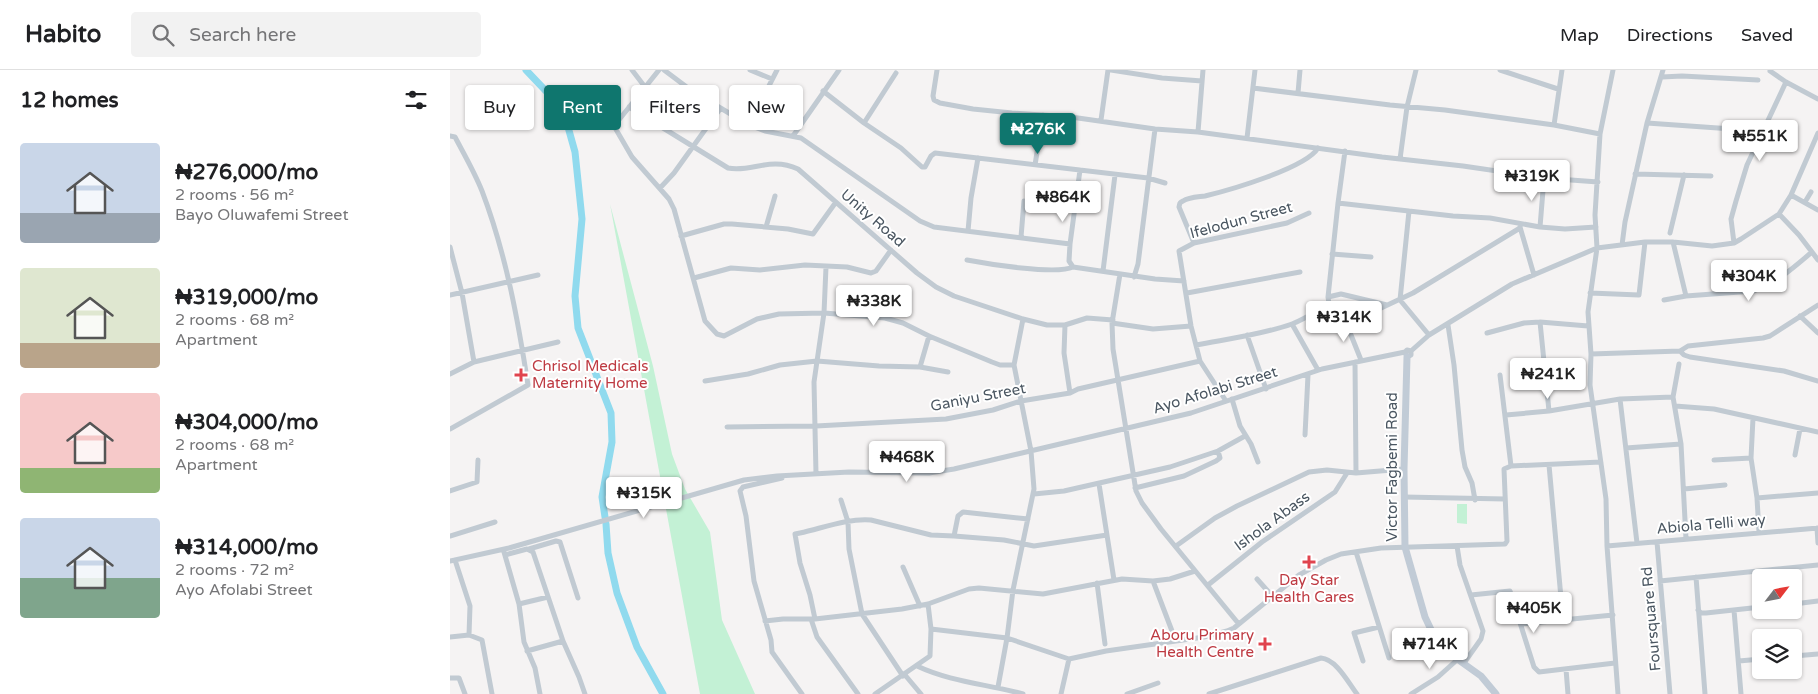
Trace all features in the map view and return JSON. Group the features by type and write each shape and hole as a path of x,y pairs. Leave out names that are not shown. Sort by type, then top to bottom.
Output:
{"street":[{"path":"632,70 643,85"},
{"path":"647,85 659,70"},
{"path":"664,70 729,114"},
{"path":"750,70 772,79"},
{"path":"769,85 777,70"},
{"path":"793,136 823,91 840,70"},
{"path":"937,70 933,96 934,100 940,102 1012,113 1101,120 1155,129 1247,138 1544,178 1598,182"},
{"path":"1101,120 1109,70 1162,78 1202,81"},
{"path":"1198,132 1203,70"},
{"path":"1247,138 1255,70"},
{"path":"1298,93 1300,70"},
{"path":"1400,159 1407,107 1416,70"},
{"path":"1500,70 1558,89"},
{"path":"1554,125 1562,70"},
{"path":"1613,70 1600,134 1595,215 1597,248 1590,293 1588,326 1591,354 1590,385 1606,499 1607,546 1618,694"},
{"path":"1622,245 1646,123 1663,70"},
{"path":"1770,71 1818,99"},
{"path":"864,123 896,73"},
{"path":"1662,77 1682,76 1758,80"},
{"path":"1734,242 1732,219 1738,192 1747,165 1786,82"},
{"path":"1253,88 1445,110 1554,125 1600,134"},
{"path":"823,91 864,123 901,148 920,166 925,168 931,156 935,153 1148,178 1165,183"},
{"path":"631,104 614,126 632,157 669,199 674,209 705,321 717,334 724,336 757,319 779,314 824,313 894,320 992,362 1000,365 1014,365"},
{"name":"Unity Road","path":"629,107 728,168 738,170 768,164 792,166 811,180 917,273 936,287 954,296 1022,319 1047,325 1065,325 1087,318 1153,329 1191,326"},
{"path":"660,188 720,109"},
{"path":"1035,165 1043,114"},
{"path":"1646,123 1732,129"},
{"path":"1134,277 1138,264 1155,129"},
{"path":"762,130 802,138 920,222 934,227 1070,244"},
{"path":"1407,354 1430,335 1471,310 1475,305 1512,284 1597,248 1645,242 1673,242 1712,246 1734,242 1748,235 1779,214 1791,195 1818,133"},
{"path":"450,136 455,137 482,189 500,244 522,350 527,387 450,429"},
{"path":"1194,243 1179,207 1183,200 1205,196 1264,179 1313,155 1318,148"},
{"path":"1345,151 1328,297 1329,304 1346,320 1358,361 1356,474"},
{"path":"968,231 971,198 978,158"},
{"path":"1073,267 1069,261 1070,244 1080,170"},
{"path":"1635,174 1711,176"},
{"path":"1103,271 1115,175"},
{"path":"1670,233 1684,176"},
{"path":"1540,227 1544,178"},
{"path":"1805,202 1811,192"},
{"path":"1791,195 1818,210"},
{"path":"766,227 775,196"},
{"path":"682,236 724,224 766,227 813,234 836,202"},
{"path":"1022,237 1024,202"},
{"path":"1338,203 1490,218 1520,226 1566,229 1596,227"},
{"path":"1409,211 1400,300 1430,335"},
{"name":"Ifelodun Street","path":"1184,281 1179,251 1194,243 1287,223 1309,213"},
{"path":"1779,214 1800,235 1818,260"},
{"path":"1520,226 1534,275"},
{"path":"1346,320 1400,300 1520,226"},
{"path":"1590,293 1639,295 1641,292 1645,242"},
{"path":"1673,242 1686,296"},
{"path":"450,247 462,293 474,362"},
{"path":"694,278 731,268 760,270 805,266 847,267 874,272 890,250"},
{"path":"1664,300 1686,296 1753,291 1763,288 1784,275 1812,252"},
{"path":"1332,254 1371,257"},
{"path":"967,260 1030,268 1065,270 1073,267 1134,277 1184,281 1191,326 1200,361 1226,401"},
{"path":"816,474 814,382 824,313 826,267"},
{"path":"1186,293 1300,272"},
{"path":"1120,274 1113,321 1113,349 1135,488 1142,503 1238,623"},
{"path":"450,295 538,275"},
{"path":"1328,297 1341,294 1388,306"},
{"path":"1196,345 1292,324 1314,314 1329,304"},
{"path":"1591,354 1680,351 1688,346 1750,340 1770,336 1818,305"},
{"path":"1800,316 1818,333"},
{"path":"998,687 1013,590 1034,494 1032,451 1014,365 1022,319"},
{"path":"1487,333 1524,323 1540,322 1588,326"},
{"path":"1540,322 1549,410"},
{"path":"1292,324 1318,370"},
{"path":"1448,324 1462,450 1475,500"},
{"path":"1065,325 1064,353 1070,393"},
{"path":"1247,335 1266,389"},
{"path":"920,367 929,336"},
{"path":"450,374 474,362 558,342"},
{"path":"1680,351 1690,357 1784,371 1818,380"},
{"name":"Ayo Afolabi Street","path":"796,475 849,472 929,473 1004,458 1191,413 1308,375 1318,370 1358,361 1407,354"},
{"name":"Victor Fagbemi Road","path":"1407,354 1404,469 1405,547 1430,628 1441,646 1481,676 1494,693"},
{"path":"705,381 748,374 780,365 817,361 920,367 948,372"},
{"name":"Ganiyu Street","path":"727,427 816,426 946,419 1070,393 1200,361"},
{"path":"1679,364 1673,398 1681,444 1686,539"},
{"path":"1500,374 1511,466"},
{"path":"1304,435 1308,375"},
{"path":"1506,415 1620,399 1673,398"},
{"path":"1232,399 1245,436 1251,444 1258,462"},
{"path":"1620,399 1637,542"},
{"path":"1675,406 1714,409 1818,432"},
{"path":"1753,418 1751,458 1757,498 1759,532"},
{"path":"1795,455 1800,429"},
{"path":"1034,494 1048,494 1099,484 1170,467 1218,451 1245,436"},
{"path":"1626,448 1681,444"},
{"path":"1135,488 1184,476 1219,460 1218,451"},
{"path":"1714,460 1751,458"},
{"path":"450,491 477,482 478,460"},
{"path":"931,629 1007,638 1069,658 1216,635 1234,628 1299,576 1333,556 1405,547 1506,544 1503,471 1506,467 1601,462"},
{"path":"1549,465 1562,620"},
{"path":"1176,546 1215,518 1309,472 1328,470 1356,474 1404,469"},
{"name":"Ishola Abass","path":"1208,585 1262,542 1335,492 1347,473"},
{"path":"504,552 744,480 762,476 796,475"},
{"path":"796,475 743,487 740,491 746,516 754,582 771,640 772,652 802,694"},
{"path":"1099,484 1114,580"},
{"path":"1684,489 1725,485"},
{"path":"1757,498 1818,492"},
{"path":"1404,497 1505,500"},
{"path":"842,500 848,522 849,549 862,614 904,675 921,694"},
{"path":"954,536 958,516 963,512 1028,519"},
{"path":"858,694 822,645 815,632 810,595 800,563 796,534 856,520 871,520 931,535 1023,543 1034,546 1106,535"},
{"path":"450,536 495,522"},
{"path":"1817,528 1818,543"},
{"name":"Abiola Telli way","path":"1607,546 1817,528"},
{"path":"469,635 470,606 452,561 529,549 556,541 560,542 578,598"},
{"name":"Foursquare Rd","path":"1657,542 1670,694"},
{"path":"1411,694 1461,661 1481,639 1484,631 1460,565 1457,546"},
{"path":"529,549 533,552 563,641 580,677 585,694"},
{"path":"504,552 519,604 523,637 534,668 540,694"},
{"path":"1356,552 1389,658"},
{"path":"1660,581 1818,565"},
{"path":"903,567 920,606"},
{"path":"765,621 813,619 920,606 969,589 1013,590 1043,594 1128,578 1153,581 1170,579 1195,571"},
{"path":"1696,577 1705,694"},
{"path":"1257,578 1272,597"},
{"path":"1153,581 1172,631"},
{"path":"1097,583 1105,644"},
{"path":"1471,595 1510,591 1536,670 1539,672 1615,663"},
{"path":"519,604 548,597"},
{"path":"1802,603 1818,601"},
{"path":"876,694 930,656 931,629 928,604"},
{"path":"1698,610 1701,613 1752,608"},
{"path":"1734,610 1741,694"},
{"path":"1521,624 1613,615"},
{"path":"1363,661 1354,633 1379,627"},
{"path":"450,637 469,635 482,640 492,694"},
{"path":"527,651 563,641"},
{"path":"1802,655 1818,654"},
{"path":"1061,694 1069,658"},
{"path":"1209,694 1321,658 1326,658 1337,668 1356,694"},
{"path":"1739,662 1752,660"},
{"path":"917,666 961,682 998,687 1020,694"},
{"path":"1566,669 1568,694"},
{"path":"450,678 459,678 466,694"},
{"path":"1127,694 1158,683"},
{"path":"1228,688 1230,694"}],"green space":[{"path":"610,204 653,366 672,454 685,489 710,532 722,620 755,694 700,694"},
{"path":"1457,504 1467,504 1467,524 1457,523"}],"waterway":[{"path":"526,70 563,109 575,152 582,219 575,296 578,328 611,413 612,442 602,497 605,517"},
{"path":"606,524 608,553 617,593 637,647 663,694"}],"place":[{"name":"Chrisol Medicals Maternity Home","path":"521,375"},
{"name":"Day Star Health Cares","path":"1309,562"},
{"name":"Aboru Primary Health Centre","path":"1265,644"}]}
